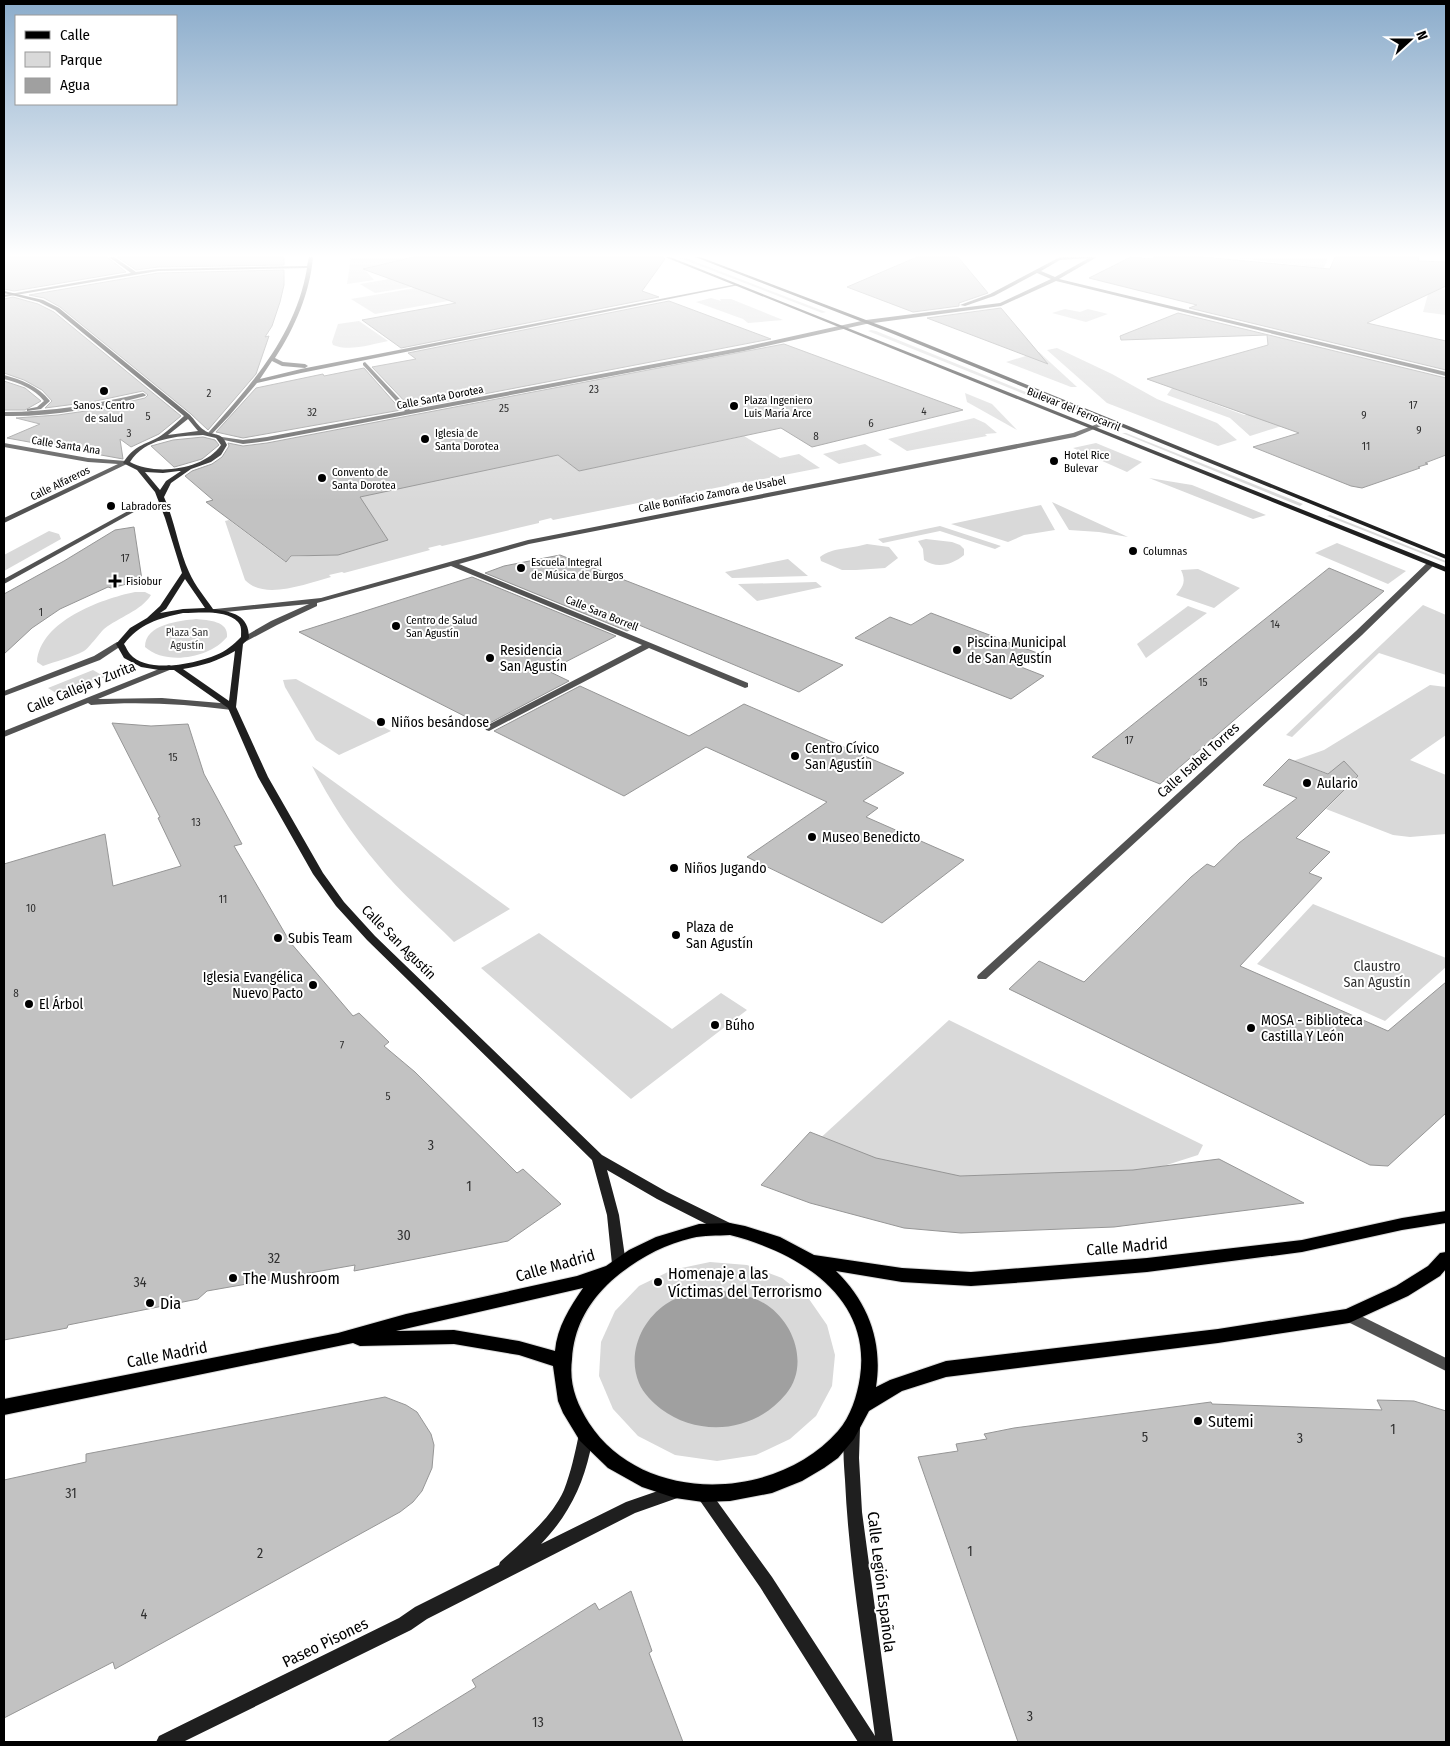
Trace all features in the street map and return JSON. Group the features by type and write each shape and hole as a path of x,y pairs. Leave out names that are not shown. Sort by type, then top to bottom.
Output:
{"main road":[{"path":"92,338 188,416 206,434"},
{"name":"Bulevar del Ferrocarril","path":"872,338 1446,570"},
{"name":"Bulevar del Ferrocarril","path":"907,338 1446,556"},
{"path":"158,440 188,416"},
{"path":"161,496 168,482 223,450 222,439 206,434 178,435 158,440 137,450 129,456 126,463 131,468 140,471 148,477 161,496 185,573 213,611"},
{"path":"140,471 172,470 194,466"},
{"path":"185,573 163,607 149,620 128,632 120,644 122,652 128,659 142,665 172,667 212,660 226,654 241,643"},
{"path":"149,620 183,611 213,611 231,615 242,621 247,630 241,643 232,707 172,667"},
{"name":"Calle San Agustín","path":"232,707 264,777 318,874 340,904 371,938 598,1158 641,1185 688,1210 730,1229"},
{"path":"598,1158 613,1215 614,1267"},
{"name":"Calle Madrid","path":"810,1260 902,1275 971,1278 1027,1275 1147,1265 1302,1246 1402,1224 1446,1217"},
{"path":"730,1229 756,1235 785,1245 810,1260 838,1283 861,1315 871,1350 870,1384 853,1425 830,1452 794,1477 751,1491 704,1495 679,1491 637,1476 613,1461 586,1434 568,1402 562,1361 569,1324 585,1296 614,1267 652,1245 691,1232 730,1229"},
{"path":"861,1406 896,1385 946,1369 1218,1336 1349,1316 1402,1291 1434,1271 1446,1258"},
{"name":"Calle Madrid","path":"4,1407 338,1340 406,1322 571,1284 614,1267"},
{"name":"Calle Madrid","path":"338,1340 454,1337 519,1348 562,1361"},
{"name":"Calle Legión Española","path":"853,1425 851,1458 854,1512 884,1742"},
{"name":"Paseo Pisones","path":"500,1574 534,1540 564,1504 582,1460 586,1434"},
{"name":"Paseo Pisones","path":"165,1742 405,1624 421,1614 631,1507 679,1491"},
{"path":"704,1495 766,1582 868,1742"}],"street":[{"path":"206,434 254,382 272,359 283,338"},
{"path":"254,382 466,338"},
{"name":"Calle Santa Dorotea","path":"222,439 243,442 267,439 789,338"},
{"path":"1298,338 1446,374"},
{"path":"272,359 282,364 300,366 344,363"},
{"name":"Calle Santa Dorotea","path":"364,364 408,410"},
{"path":"4,377 33,387 47,401 39,408 11,413"},
{"path":"4,413 33,414 96,406 144,395"},
{"name":"Calle Bonifacio Zamora de Usabel","path":"241,643 274,623 321,600 451,562 528,542 1075,435 1110,421"},
{"name":"Calle Santa Ana","path":"4,445 88,460 126,463"},
{"name":"Calle Alfareros","path":"4,521 126,463"},
{"path":"4,582 139,507"},
{"name":"Calle Sara Borrell","path":"451,562 745,685"},
{"name":"Calle Isabel Torres","path":"982,976 1359,633 1431,564"},
{"name":"Calle Bonifacio Zamora de Usabel","path":"213,611 321,600"},
{"name":"Calle Calleja y Zurita","path":"4,694 97,658 120,644"},
{"path":"489,728 648,645"},
{"name":"Calle Calleja y Zurita","path":"4,734 172,667"},
{"path":"80,703 117,699 178,700 232,707"},
{"path":"1349,1316 1446,1364"}],"green space":[{"path":"333,338 384,338 388,341 354,348 340,347 333,345"},
{"path":"887,338 894,338 1043,399 1039,400"},
{"path":"1057,348 1112,374 1157,399 1217,423 1237,440 1218,446 1107,403 1047,350"},
{"path":"1039,352 1077,387 1071,387 1006,362"},
{"path":"1172,388 1244,415 1264,414 1288,424 1250,436 1230,418 1167,395"},
{"path":"965,393 992,404 1017,430 967,402"},
{"path":"974,418 985,423 997,433 907,451 888,439"},
{"path":"1122,433 1126,433 1303,504 1300,506"},
{"path":"744,436 780,458 799,454 820,468 729,484 656,500 653,498 643,502 553,520 551,518 539,521 539,523 428,548 430,550 344,573 329,575 331,577 286,589 263,589 253,586 245,580 225,521 229,520 285,562 291,557 341,554 370,545 340,500 533,460 553,451 579,471"},
{"path":"1096,443 1142,462 1127,472 1073,448"},
{"path":"865,444 882,455 839,464 823,454"},
{"path":"1149,478 1192,485 1266,515 1253,519"},
{"path":"1052,502 1128,537 1099,532 1069,530"},
{"path":"1041,505 1055,530 1024,535 1008,542 951,524"},
{"path":"1330,515 1446,561 1446,563 1327,516"},
{"path":"940,526 1001,546 995,549 940,531 883,543 878,539"},
{"path":"49,531 59,534 61,539 4,571 4,555"},
{"path":"926,539 952,542 960,545 964,549 964,555 944,565 929,563 924,560 923,549 918,541"},
{"path":"1337,543 1406,571 1388,584 1315,553"},
{"path":"867,544 889,547 898,558 885,568 856,570 842,570 821,561 820,557 831,551"},
{"path":"788,559 808,576 732,578 725,572"},
{"path":"1198,569 1240,588 1214,608 1176,595 1183,583 1181,570"},
{"path":"816,582 822,587 757,601 738,584"},
{"path":"135,592 145,592 151,595 136,610 104,629 84,651 43,666 37,662 41,648 49,635 74,614 106,600"},
{"path":"1423,605 1446,615 1446,675 1379,653 1292,737 1286,735"},
{"path":"1188,606 1207,613 1146,658 1137,644"},
{"name":"Plaza San Agustín","path":"196,619 217,622 225,628 227,637 210,650 188,657 164,656 154,653 145,647 146,639 151,633 164,625"},
{"path":"93,670 105,677 59,695 48,688"},
{"path":"296,679 391,731 339,755 316,740 285,687 283,680"},
{"path":"1430,685 1446,687 1446,735 1410,760 1446,775 1446,834 1410,837 1393,835 1326,809 1352,782 1293,761 1324,750"},
{"path":"312,766 510,909 454,942 396,885 368,854 326,792"},
{"name":"Claustro San Agustín","path":"1313,904 1446,958 1446,967 1385,1021 1257,964"},
{"path":"539,933 672,1029 721,993 747,1010 631,1099 481,968"},
{"path":"949,1020 1203,1145 1198,1155 1148,1171 999,1190 815,1143"},
{"path":"710,1262 747,1265 782,1278 809,1299 827,1325 835,1355 832,1386 816,1416 790,1439 756,1455 717,1461 675,1455 638,1436 613,1409 599,1376 601,1342 615,1311 639,1286 672,1270"}],"water":[{"path":"717,1290 755,1299 777,1313 791,1334 796,1346 797,1359 797,1371 793,1383 786,1394 773,1407 743,1423 726,1427 693,1424 676,1418 661,1409 641,1387 635,1361 636,1350 643,1329 657,1311 678,1298"}],"building":[{"path":"4,338 86,338 181,416 159,434 131,447 120,439 123,459 7,438 40,424 16,418 93,410 145,398 148,395 143,391 91,402 45,408 52,401 42,390 24,380 4,373"},
{"path":"99,338 268,338 256,374 208,430"},
{"path":"388,338 449,338 401,348"},
{"path":"481,338 771,339 411,408 372,367 416,359 408,353"},
{"path":"981,338 1027,338 1048,364"},
{"path":"1121,338 1165,338 1121,340"},
{"path":"1267,338 1283,338 1446,378 1446,455 1418,467 1420,468 1362,488 1351,486 1253,447 1299,433 1147,379 1268,345"},
{"path":"1315,338 1435,338 1446,341 1446,370"},
{"path":"784,344 963,410 812,447 781,428 579,471 558,455 360,497 388,540 338,555 291,556 286,562 206,502 213,500 185,476 192,471 212,464 222,457 229,446 228,443 243,446 267,443"},
{"path":"364,368 401,410 243,438 216,432 256,388 323,374 324,376"},
{"path":"4,381 25,388 41,401 25,410 4,410"},
{"path":"203,437 215,440 219,445 202,459 174,467 151,446 173,440"},
{"path":"134,527 142,580 111,588 108,587 60,609 32,628 4,654 4,594 115,530"},
{"path":"560,555 843,665 799,692 639,625 627,631 485,573 504,566"},
{"path":"1329,568 1384,591 1160,784 1092,757"},
{"path":"472,577 616,636 548,671 569,681 484,726 299,632"},
{"name":"Piscina Municipal de San Agustín","path":"931,613 1040,654 1021,667 1044,676 1011,699 855,638 890,617 911,625"},
{"path":"580,686 689,736 744,704 904,773 863,801 878,808 866,817 964,860 882,923 747,857 827,802 706,747 624,796 494,731"},
{"path":"112,723 151,726 188,724 204,774 242,844 234,846 290,942 353,1016 359,1013 389,1042 384,1046 415,1072 517,1173 523,1169 561,1204 508,1241 354,1271 355,1265 207,1291 198,1299 4,1340 4,864 105,834 113,886 181,866 158,818 160,817"},
{"path":"1289,759 1328,774 1344,761 1358,776 1296,838 1330,852 1309,873 1322,878 1240,966 1388,1031 1446,982 1446,1113 1388,1166 1370,1165 1009,989 1039,961 1084,982 1191,877 1207,864 1214,867 1239,843 1297,798 1263,785"},
{"path":"810,1132 876,1158 960,1176 1133,1170 1219,1159 1304,1203 1114,1227 961,1233 904,1228 810,1203 761,1185"},
{"path":"385,1397 406,1405 417,1412 431,1434 434,1445 432,1468 422,1491 413,1502 400,1512 115,1669 113,1662 4,1718 4,1480 86,1462 86,1454"},
{"path":"1377,1400 1414,1401 1446,1411 1446,1742 1018,1742 918,1457 958,1451 956,1444 987,1439 984,1434 1014,1428 1211,1402 1212,1404 1382,1410"},
{"path":"631,1591 652,1651 649,1653 683,1742 387,1742 476,1687 472,1680 595,1603 599,1610"}],"place":[{"name":"Sanos. Centro de salud","path":"104,391"},
{"name":"Plaza Ingeniero Luis María Arce","path":"734,406"},
{"name":"Iglesia de Santa Dorotea","path":"425,439"},
{"name":"Hotel Rice Bulevar","path":"1054,461"},
{"name":"Convento de Santa Dorotea","path":"322,478"},
{"name":"Labradores","path":"111,506"},
{"name":"Columnas","path":"1133,551"},
{"name":"Escuela Integral de Música de Burgos","path":"521,568"},
{"name":"Fisiobur","path":"115,581"},
{"name":"Centro de Salud San Agustín","path":"396,626"},
{"name":"Piscina Municipal de San Agustín","path":"957,650"},
{"name":"Residencia San Agustín","path":"490,658"},
{"name":"Niños besándose","path":"381,722"},
{"name":"Centro Cívico San Agustín","path":"795,756"},
{"name":"Aulario","path":"1307,783"},
{"name":"Museo Benedicto","path":"812,837"},
{"name":"Niños Jugando","path":"674,868"},
{"name":"Plaza de San Agustín","path":"676,935"},
{"name":"Subis Team","path":"278,938"},
{"name":"Iglesia Evangélica Nuevo Pacto","path":"313,985"},
{"name":"El Árbol","path":"29,1004"},
{"name":"Búho","path":"715,1025"},
{"name":"MOSA - Biblioteca Castilla Y León","path":"1251,1028"},
{"name":"The Mushroom","path":"233,1278"},
{"name":"Homenaje a las Víctimas del Terrorismo","path":"658,1282"},
{"name":"Dia","path":"150,1303"},
{"name":"Sutemi","path":"1198,1421"}]}
